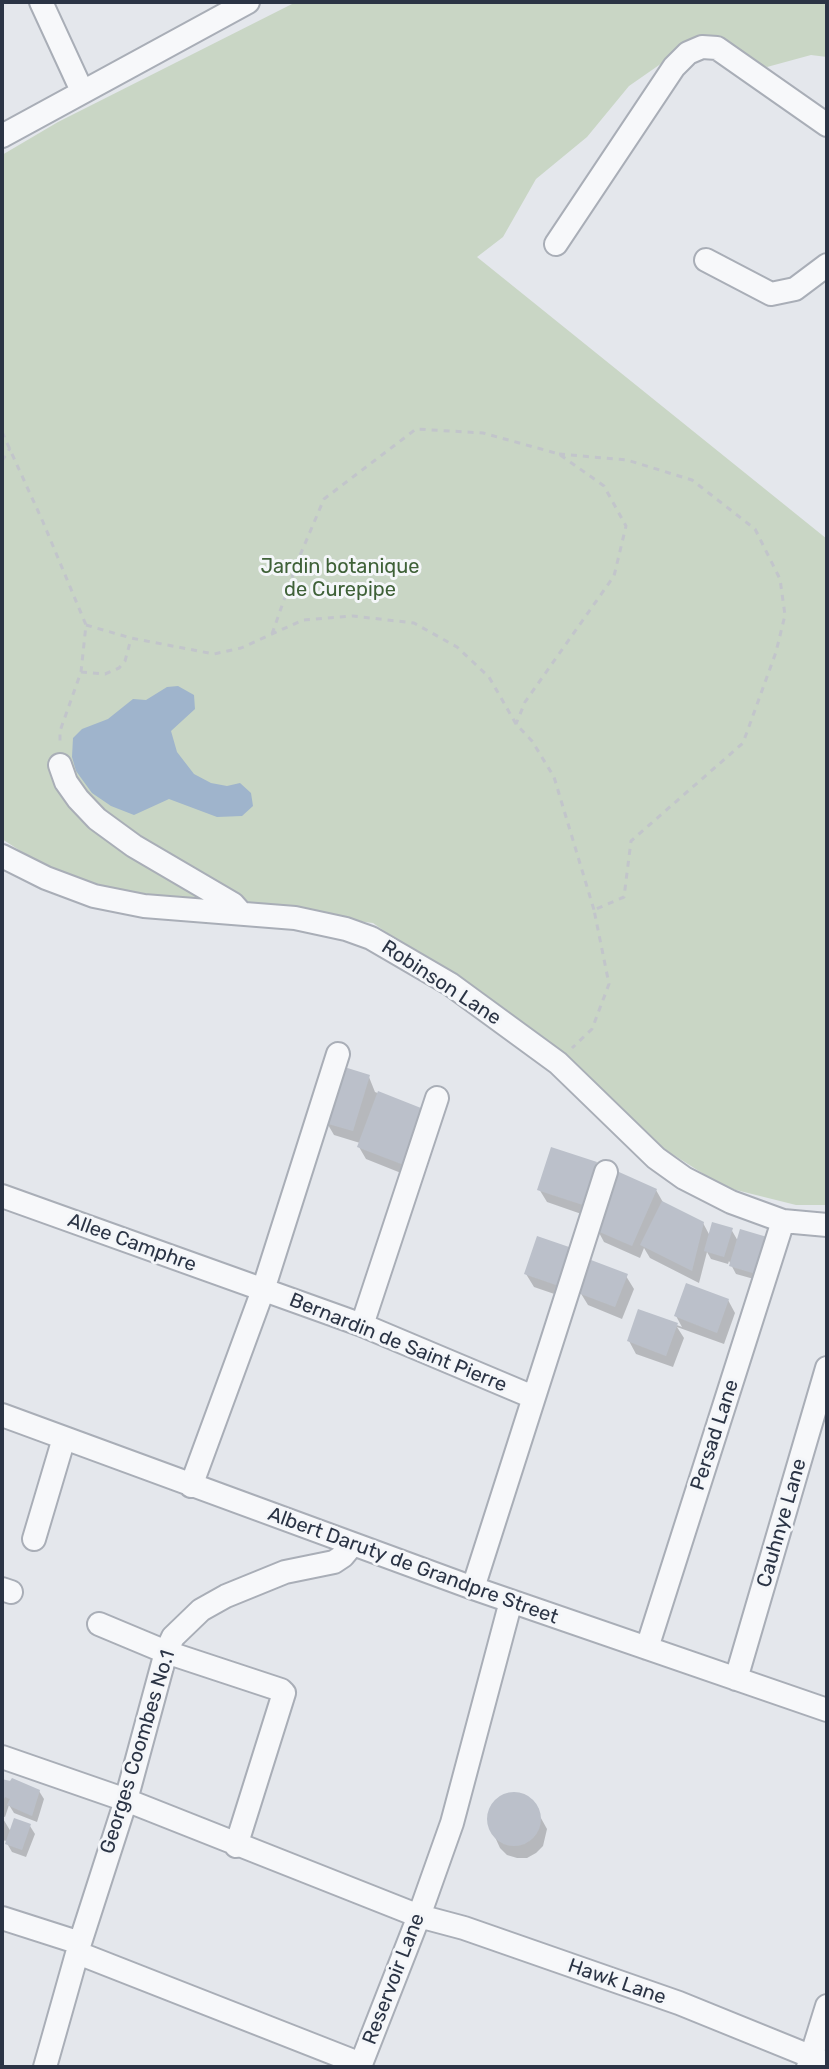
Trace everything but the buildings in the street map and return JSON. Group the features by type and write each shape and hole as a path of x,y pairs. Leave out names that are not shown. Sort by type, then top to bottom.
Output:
{"street":[{"path":"41,2 82,91"},
{"path":"2,136 248,2"},
{"path":"556,244 674,67 688,53 702,47 717,48 827,125"},
{"path":"706,260 771,294 795,289 827,265"},
{"path":"60,765 66,782 97,819 134,846 233,904 241,913"},
{"name":"Robinson Lane","path":"2,856 46,878 94,896 144,906 295,918 371,938 450,984 558,1063 656,1158 684,1178 731,1202 783,1221 827,1225"},
{"path":"191,1486 263,1290 338,1054"},
{"path":"362,1325 437,1098"},
{"path":"473,1588 606,1172"},
{"name":"Allee Camphre","path":"2,1196 263,1290"},
{"name":"Persad Lane","path":"647,1648 783,1221"},
{"name":"Bernardin de Saint Pierre","path":"263,1290 362,1325 533,1397"},
{"name":"Cauhnye Lane","path":"736,1679 827,1368"},
{"name":"Albert Daruty de Grandpre Street","path":"2,1415 473,1588 736,1679 826,1704"},
{"path":"34,1539 64,1438"},
{"name":"Georges Coombes No.1","path":"45,2067 126,1800 166,1652 173,1637 201,1610 226,1596 285,1572 334,1562 353,1544"},
{"name":"Reservoir Lane","path":"79,1948 361,2064 452,1823 511,1601"},
{"path":"99,1624 166,1652 284,1693 236,1846"},
{"name":"Hawk Lane","path":"2,1757 126,1800 419,1916 464,1928 679,2003 816,2063"},
{"path":"2,1918 79,1948"},
{"path":"816,2063 827,2006"}],"path":[{"path":"272,634 324,499 416,429 483,433 559,454 627,460 692,480 755,529 780,579 785,615 776,652 743,743 631,841 624,897 594,910"},
{"path":"2,432 86,625 81,672 60,731 60,765"},
{"path":"2,461 10,448"},
{"path":"516,724 525,702 614,576 626,526 604,486 559,454"},
{"path":"86,625 131,638 214,654 241,648 303,620 353,616 414,623 457,647 489,677 516,724 532,741 554,777 594,910 609,984 592,1029 558,1063"},
{"path":"81,672 105,674 119,668 125,661 131,638"}],"green space":[{"name":"Jardin botanique de Curepipe","path":"296,2 827,2 827,57 811,55 767,67 707,42 685,47 629,86 587,137 536,179 503,237 477,257 827,539 827,1205 796,1205 724,1187 658,1145 550,1048 373,923 101,888 50,870 2,839 2,155 58,122"}],"water":[{"path":"178,686 194,695 195,709 171,731 177,752 194,774 211,783 227,786 240,783 251,793 253,806 242,816 217,817 169,799 134,815 111,806 92,793 76,771 72,757 73,738 82,729 108,719 133,699 146,700 167,687"}]}
